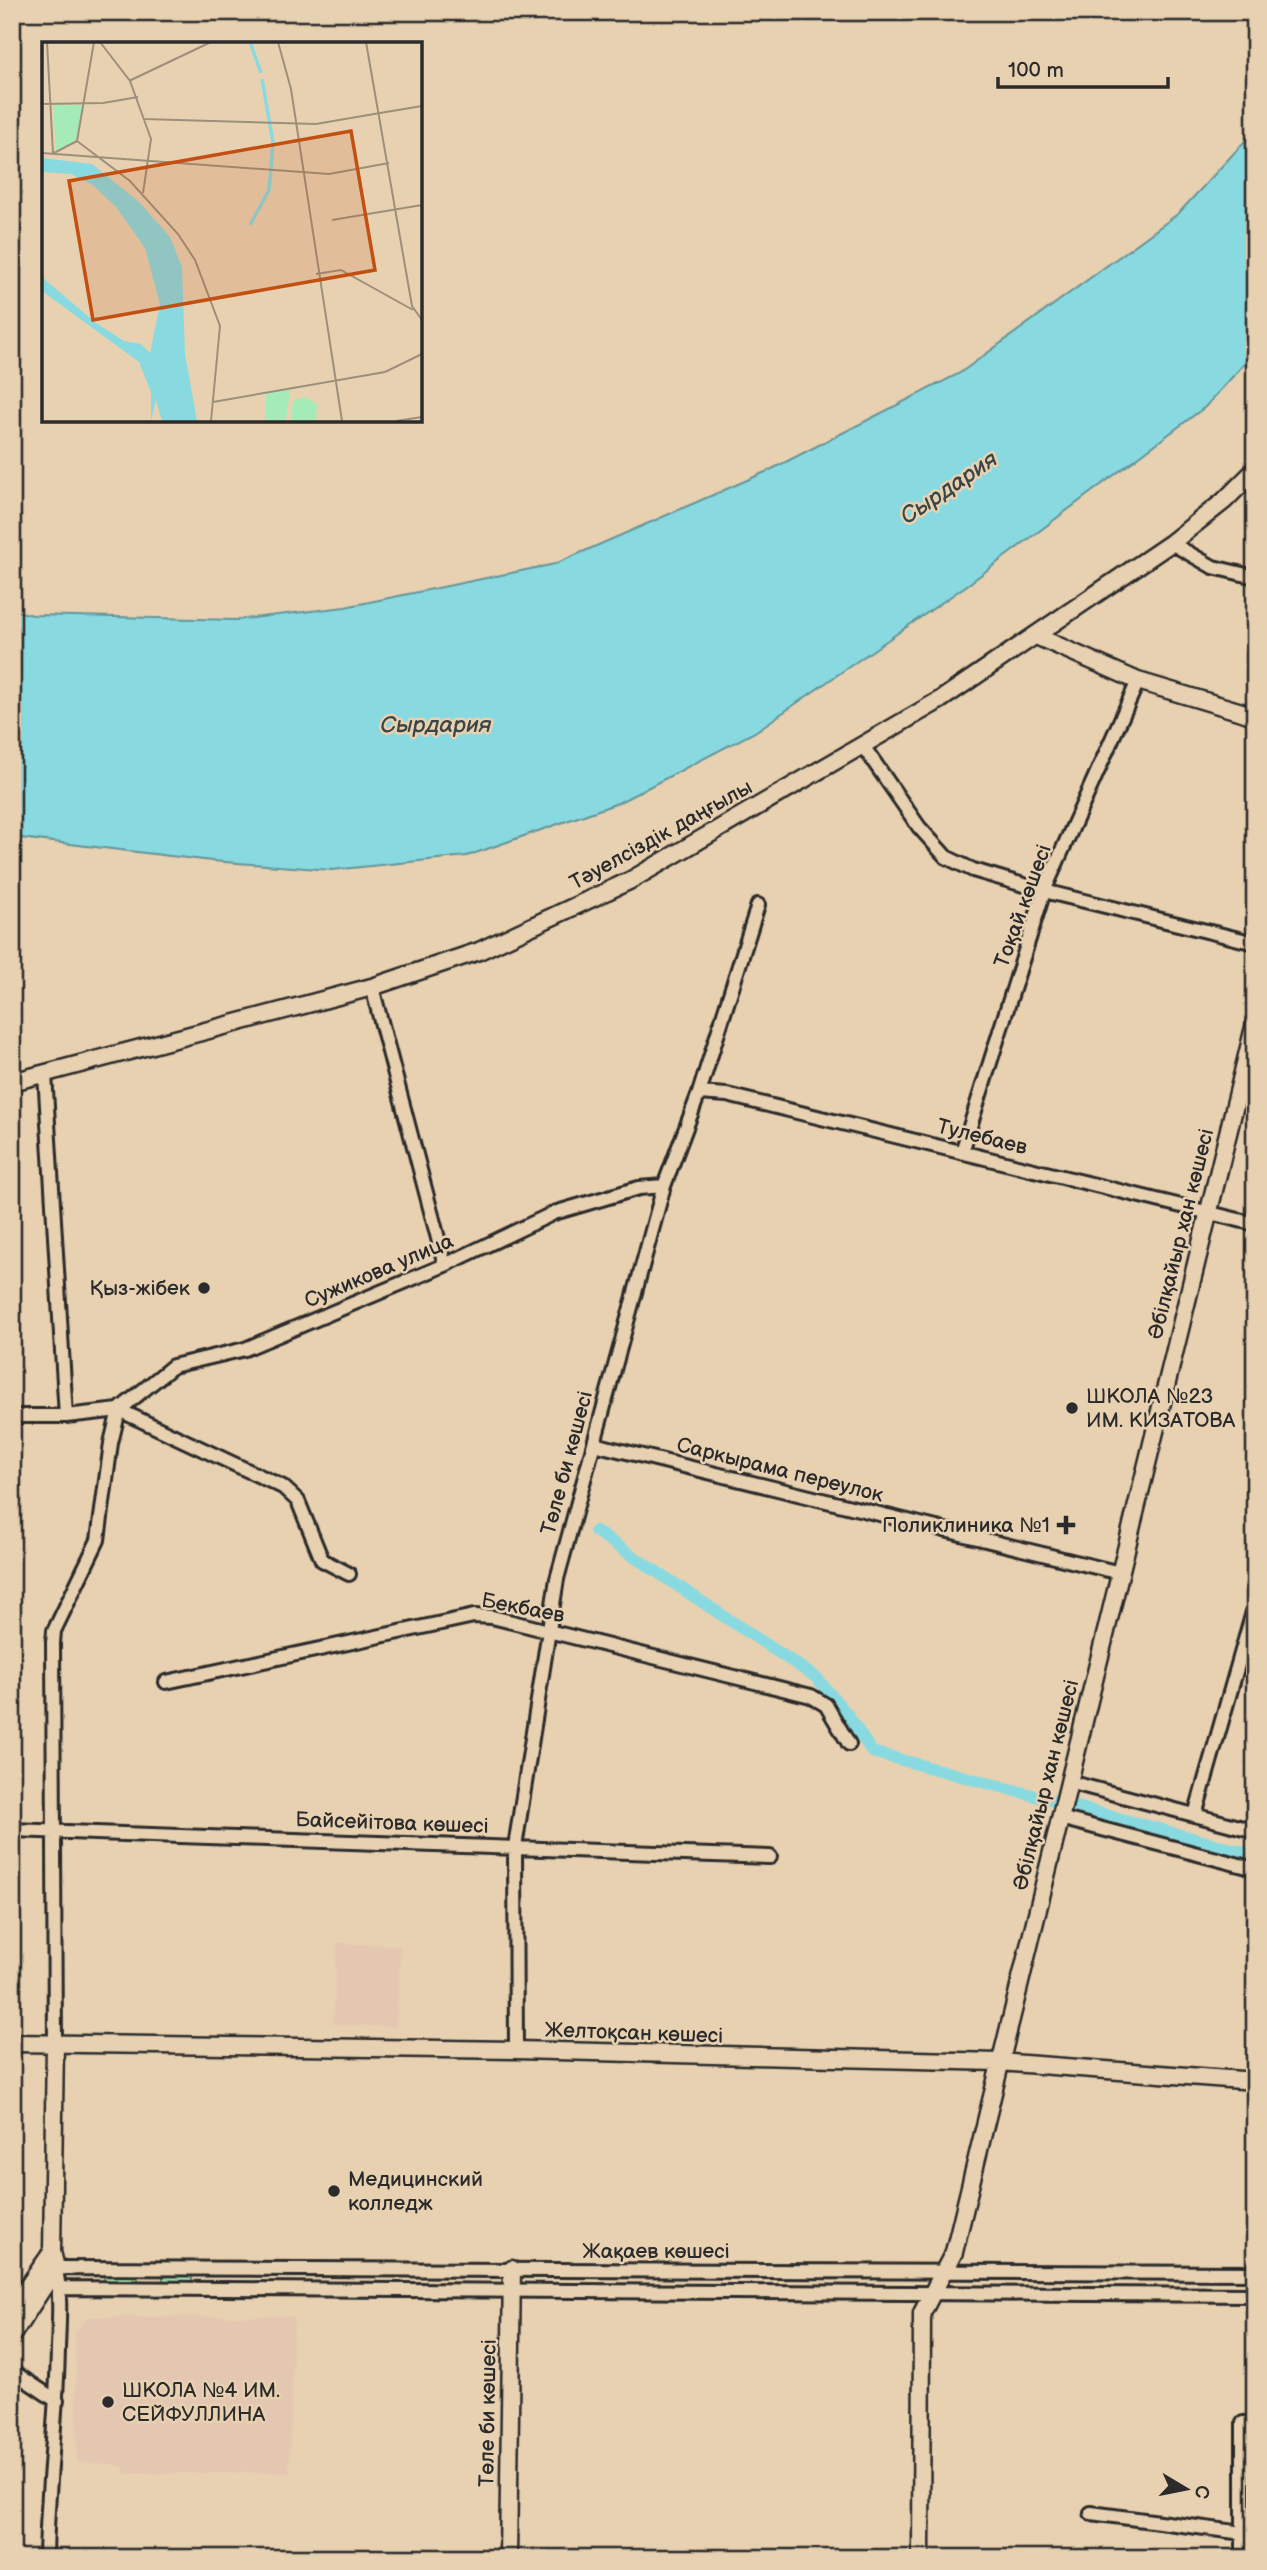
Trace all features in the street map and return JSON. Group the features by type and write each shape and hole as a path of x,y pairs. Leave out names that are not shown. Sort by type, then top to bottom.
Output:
{"street":[{"name":"Тәуелсіздік даңғылы","path":"12,1082 372,987 479,951 631,880 940,700 1171,543 1224,502 1255,470"},
{"path":"1171,543 1213,567 1255,577"},
{"path":"1036,636 1138,681 1255,716"},
{"name":"Тоқай көшесі","path":"962,1152 1044,891 1138,681"},
{"path":"863,746 919,827 946,857 973,870 1044,891 1255,943"},
{"name":"Төле би көшесі","path":"516,2050 514,1847 557,1579 664,1186 699,1093 758,905"},
{"path":"372,987 445,1265"},
{"name":"Әбілқайыр хан көшесі","path":"921,2558 922,2314 954,2252 998,2062 1255,1023"},
{"path":"45,1074 66,1416"},
{"name":"Тулебаев","path":"699,1093 727,1095 1255,1224"},
{"name":"Сужикова улица","path":"119,1409 173,1366 245,1349 445,1265 554,1213 639,1188 664,1186"},
{"path":"46,2558 47,2507 57,2401 60,2288 54,2260 54,1631 98,1540 111,1444 119,1409"},
{"path":"12,1416 66,1416 119,1409 283,1487 298,1501 322,1560 349,1574"},
{"name":"Саркырама переулок","path":"594,1444 1120,1573"},
{"path":"1195,1815 1255,1605"},
{"name":"Бекбаев","path":"166,1682 474,1616 811,1696 826,1705 849,1744"},
{"path":"1069,1782 1255,1831"},
{"path":"1060,1818 1255,1870"},
{"name":"Байсейітова көшесі","path":"12,1830 770,1857"},
{"name":"Желтоқсан көшесі","path":"12,2043 516,2050 998,2062 1255,2081"},
{"path":"12,2309 54,2260"},
{"path":"12,2335 54,2260"},
{"name":"Жақаев көшесі","path":"54,2260 512,2269 1255,2273"},
{"name":"Төле би көшесі","path":"508,2558 512,2269"},
{"name":"Жақаев көшесі","path":"60,2288 1255,2295"},
{"path":"12,2371 57,2401"},
{"path":"1243,2558 1249,2423"},
{"path":"1091,2513 1243,2533"}],"shaded area":[{"path":"337,1943 401,1946 396,2027 333,2024"},
{"path":"294,2316 289,2472 125,2474 123,2466 77,2462 75,2333 88,2317"}],"green space":[{"path":"104,2273 138,2273 138,2281 104,2281"},
{"path":"163,2273 192,2273 192,2281 163,2281"}],"water":[{"name":"Сырдария","path":"1255,130 1255,352 1205,407 970,583 755,732 618,803 467,856 332,870 212,861 12,837 12,610 33,615 236,620 345,607 555,564 770,470 960,373 1179,213"}],"waterway":[{"path":"595,1531 817,1678 847,1714 872,1752 1255,1855"}],"place":[{"name":"Қыз-жібек","path":"204,1288"},
{"name":"ШКОЛА №23 ИМ. КИЗАТОВА","path":"1072,1408"},
{"name":"Поликлиника №1","path":"1066,1525"},
{"name":"Медицинский колледж","path":"334,2191"},
{"name":"ШКОЛА №4 ИМ. СЕЙФУЛЛИНА","path":"108,2402"}]}
